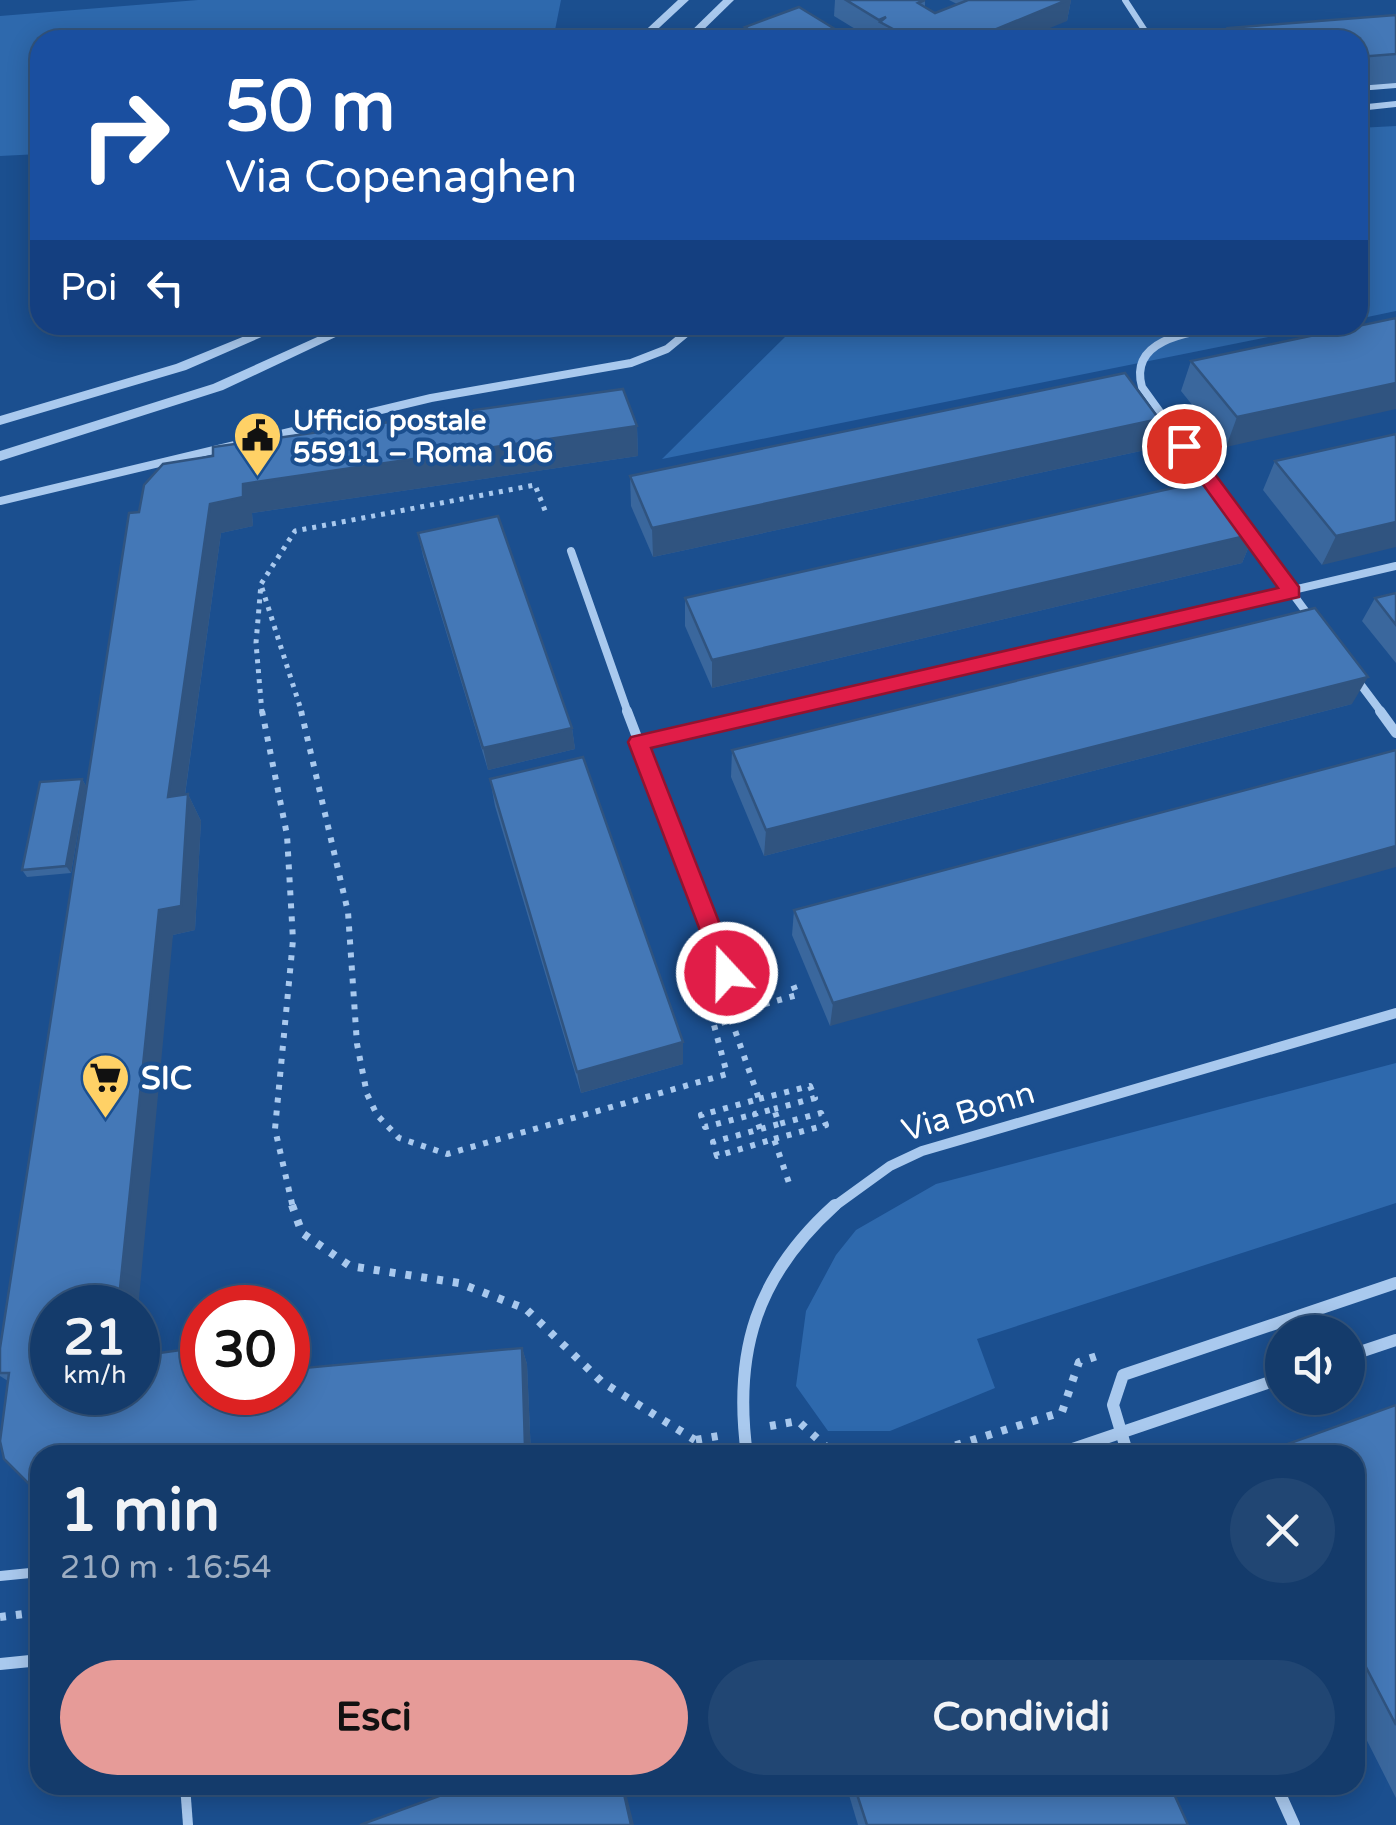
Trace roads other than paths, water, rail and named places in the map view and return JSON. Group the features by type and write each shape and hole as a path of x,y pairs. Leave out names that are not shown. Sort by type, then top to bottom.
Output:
{"street":[{"path":"651,30 684,0"},
{"path":"698,30 729,0"},
{"path":"1125,0 1144,30"},
{"path":"1368,87 1396,85"},
{"path":"1368,107 1396,104"},
{"path":"0,422 181,367 259,335"},
{"path":"0,456 204,392 332,335"},
{"path":"0,501 421,400 631,363 667,349 684,335"},
{"path":"1194,335 1160,343 1145,352 1136,370 1142,387 1222,498"},
{"path":"1234,513 1315,624"},
{"path":"571,551 638,742 727,973"},
{"path":"638,742 1396,566"},
{"path":"1350,670 1396,733"},
{"name":"Via Bonn","path":"747,1445 743,1364 758,1313 793,1251 823,1215 862,1182 922,1151 1396,1013"},
{"path":"1124,1445 1112,1415 1113,1396 1123,1375 1396,1283"},
{"path":"1365,1350 1396,1340"},
{"path":"1085,1445 1265,1384"},
{"path":"0,1664 30,1661"},
{"path":"1280,1795 1294,1825"}],"lane":[{"path":"0,1576 30,1573"},
{"path":"186,1795 188,1825"}],"place":[{"name":"Ufficio postale 55911 – Roma 106","path":"258,478"},
{"name":"SIC","path":"106,1120"}]}
